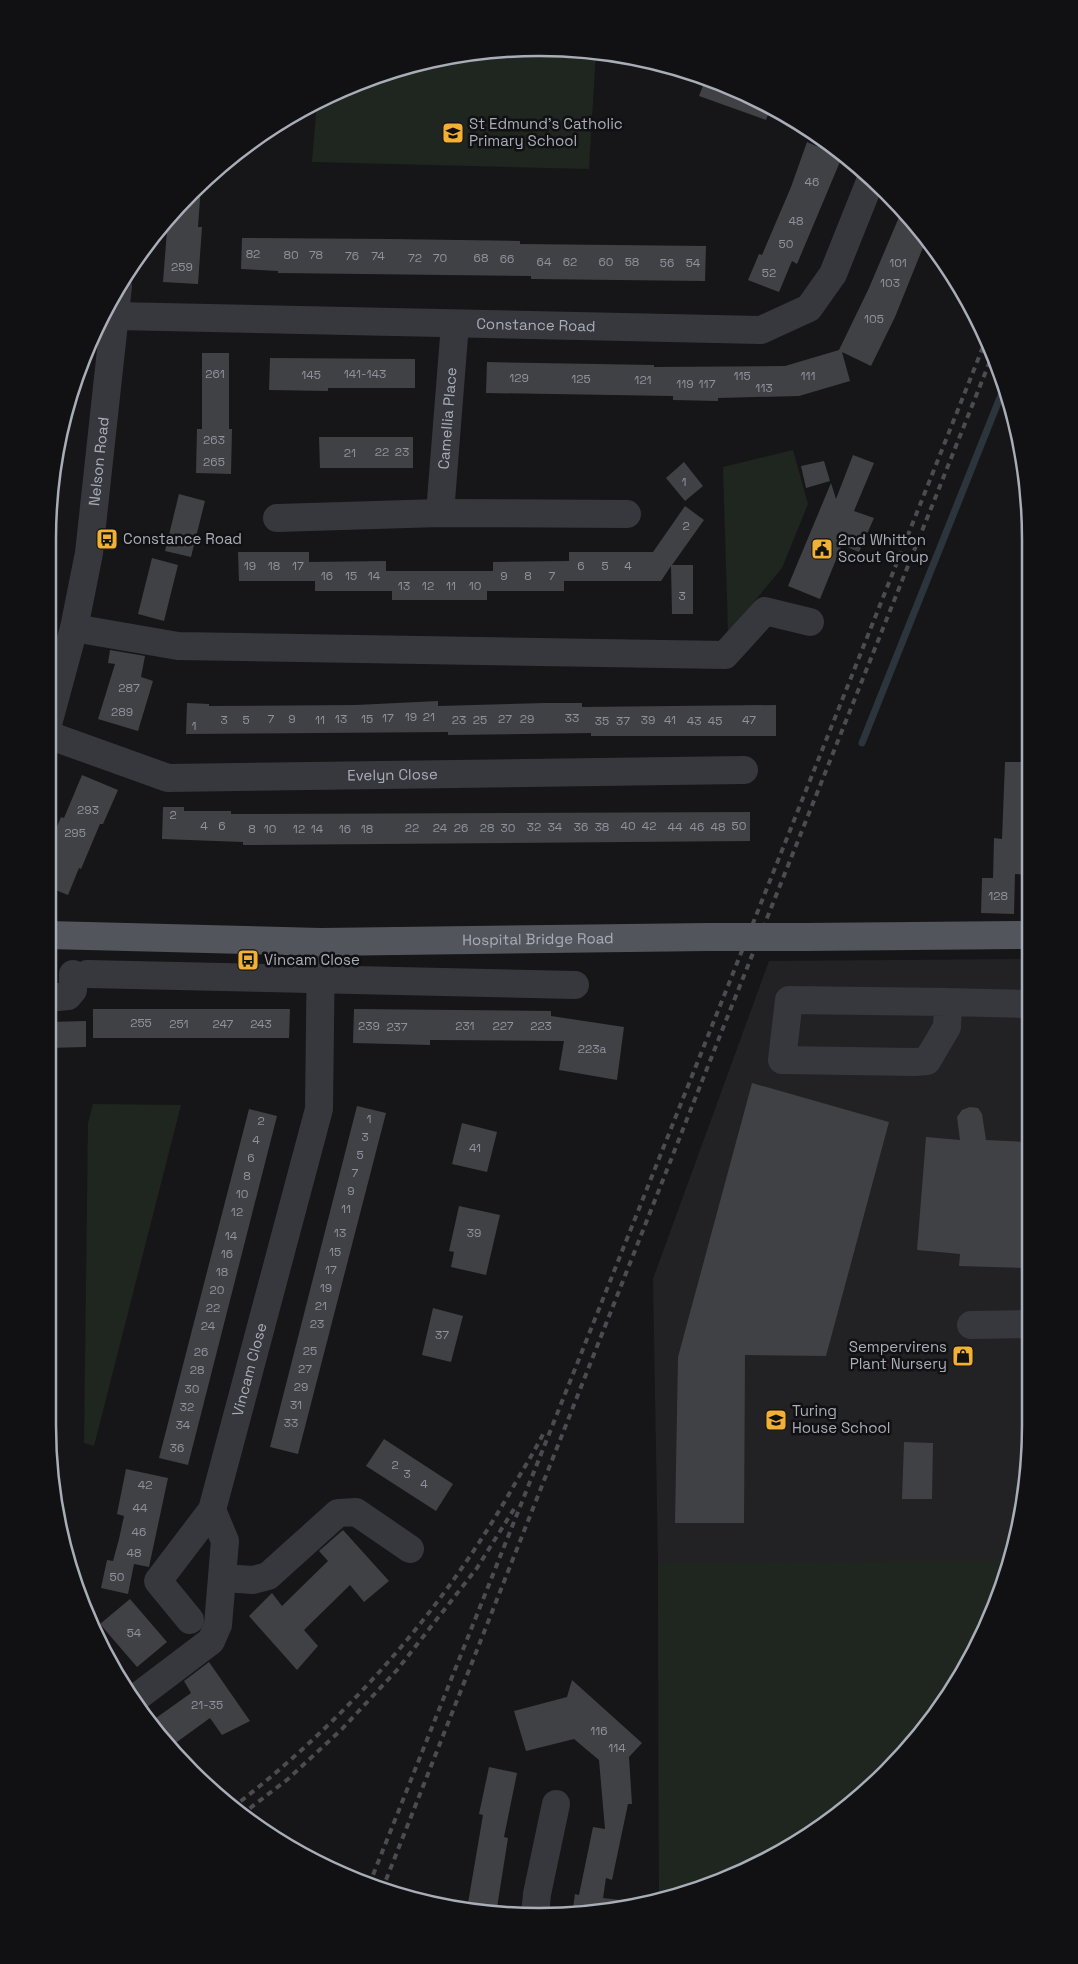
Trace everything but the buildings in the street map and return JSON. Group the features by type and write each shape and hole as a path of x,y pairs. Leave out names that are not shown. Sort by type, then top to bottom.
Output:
{"main road":[{"name":"Hospital Bridge Road","path":"56,935 321,942 1022,935"}],"street":[{"name":"Constance Road","path":"116,316 762,330 809,308 833,274 868,187"},
{"name":"Nelson Road","path":"56,670 74,628 89,553 117,306"},
{"name":"Camellia Place","path":"440,512 455,324"},
{"path":"277,518 440,512 627,514"},
{"path":"74,628 178,646 725,656 765,611 810,622"},
{"name":"Evelyn Close","path":"56,738 168,778 744,770"},
{"name":"Vincam Close","path":"190,1620 158,1581 212,1510 319,1109 321,942"},
{"path":"56,997 68,996 73,990 80,974 576,985"},
{"path":"948,1002 947,1027 927,1061 782,1060 789,1000 948,1002 1022,1004"},
{"path":"971,1325 1022,1324"},
{"path":"139,1695 211,1641 218,1625 225,1540 212,1510"},
{"path":"222,1578 253,1580 268,1576 338,1513 356,1512 410,1549"},
{"path":"536,1908 556,1804"}],"shaded area":[{"name":"St Edmund's Catholic Primary School","path":"539,56 596,59 589,169 312,162 316,111 354,93 384,82 414,73 476,60"},
{"path":"793,450 808,504 782,568 728,633 723,467"},
{"name":"Turing House School","path":"1022,959 1022,1425 1018,1488 1005,1550 996,1580 972,1639 940,1693 902,1743 857,1788 833,1808 780,1843 724,1871 659,1892 658,1563 653,1279 769,961"},
{"path":"93,1104 181,1105 94,1446 84,1443 88,1123"},
{"path":"1002,1561 985,1610 957,1666 922,1719 880,1766 833,1808 780,1843 724,1871 659,1892 658,1563"}],"waterway":[{"path":"862,743 1000,397"}],"railway":[{"path":"372,1878 982,348"},
{"path":"385,1882 727,1018 989,364"},
{"path":"239,1803 275,1774 354,1699 426,1616 459,1572 489,1527 545,1430"},
{"path":"248,1810 288,1779 342,1729 397,1670 477,1568 514,1509"}],"place":[{"name":"St Edmund's Catholic Primary School","path":"453,133"},
{"name":"Constance Road","path":"107,539"},
{"name":"2nd Whitton Scout Group","path":"822,549"},
{"name":"Vincam Close","path":"248,960"},
{"name":"Sempervirens Plant Nursery","path":"963,1356"},
{"name":"Turing House School","path":"776,1420"}]}
